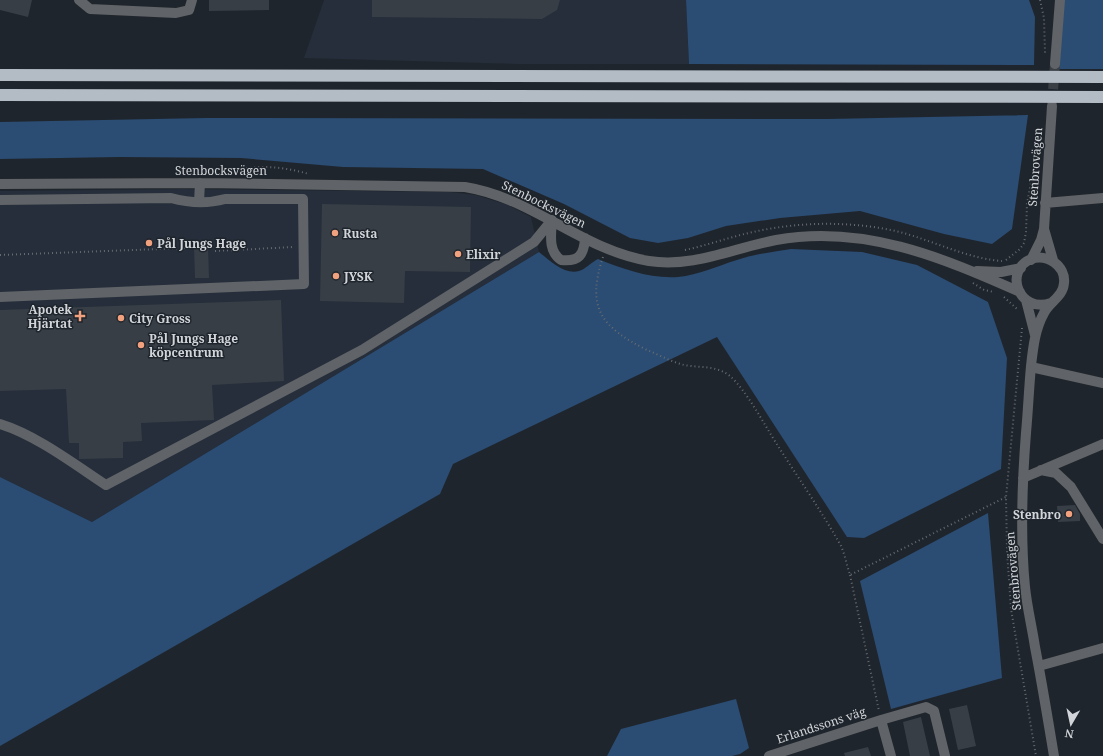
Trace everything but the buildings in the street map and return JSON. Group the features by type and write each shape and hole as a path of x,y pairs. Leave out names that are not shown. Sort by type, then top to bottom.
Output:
{"highway":[{"path":"0,75 1103,78"},
{"path":"0,95 1103,96"}],"street":[{"path":"79,0 90,9 176,13 189,10 192,0"},
{"path":"1055,64 1060,0"},
{"name":"Stenbrovägen","path":"1021,268 1030,260 1041,240 1044,229 1052,106"},
{"path":"200,183 200,202"},
{"name":"Stenbocksvägen","path":"0,184 200,183 465,187 499,195 606,248 629,257 648,261 680,263 698,260 776,240 839,236 867,239 902,246 969,270 1020,292"},
{"path":"0,200 171,198 186,202 212,202 225,199 303,199 304,284 0,296"},
{"path":"1045,202 1103,198"},
{"path":"552,220 551,244 553,251 561,260 574,260 580,256 585,248 586,238"},
{"path":"0,424 12,428 31,438 106,484 362,350 534,242 552,220"},
{"name":"Stenbrovägen","path":"1044,229 1053,260 1061,270 1065,282 1063,290 1058,298 1051,303 1042,317 1035,335 1031,367 1023,478 1022,547 1025,588 1054,756"},
{"path":"1030,260 1046,258 1053,260"},
{"path":"1020,292 1017,282 1021,268"},
{"name":"Stenbocksvägen","path":"969,270 1001,272 1021,268"},
{"name":"Stenbrovägen","path":"1020,292 1026,300 1035,335"},
{"path":"1026,300 1038,305 1051,303"},
{"path":"1031,367 1103,383"},
{"path":"1023,478 1103,444"},
{"path":"1041,470 1056,473 1071,487 1103,540"},
{"path":"1039,666 1103,648"},
{"name":"Erlandssons väg","path":"768,756 926,707 934,711 945,756"},
{"name":"Erlandssons väg","path":"881,720 890,756"}],"path":[{"path":"1040,0 1044,18 1045,58"},
{"path":"215,251 303,247"},
{"path":"0,255 187,248"},
{"path":"606,248 596,278 595,292 598,309 606,321 628,340 658,355 683,365 718,369 735,381 755,409 841,548 850,575 881,720"},
{"path":"850,575 1006,497"}],"shaded area":[{"path":"324,0 686,0 689,64 519,64 304,58"},
{"path":"686,0 1029,0 1035,17 1034,65 689,64"},
{"path":"1061,0 1103,0 1103,69 1054,69"},
{"path":"1028,115 1012,229 992,244 944,234 860,211 780,218 726,226 688,238 658,243 630,238 564,204 483,169 343,167 241,158 120,157 0,159 0,122 206,118 827,119"},
{"path":"183,189 450,192 476,195 508,205 531,217 539,252 92,522 0,477 0,191"},
{"path":"791,249 862,252 917,265 988,302 1007,358 1001,469 864,538 847,537 717,337 453,464 440,494 0,746 0,477 92,522 539,252 562,269 573,272 581,270 598,259 647,275 678,277 708,270 750,256"},
{"path":"988,513 1002,678 891,709 860,581"},
{"path":"736,699 749,748 740,754 732,756 607,756 621,729"}],"tunnel":[{"path":"1052,104 1055,64"}],"place":[{"name":"Rusta","path":"335,233"},
{"name":"Pål Jungs Hage","path":"149,243"},
{"name":"Elixir","path":"458,254"},
{"name":"JYSK","path":"336,276"},
{"name":"Apotek Hjärtat","path":"80,316"},
{"name":"City Gross","path":"121,318"},
{"name":"Pål Jungs Hage köpcentrum","path":"141,345"},
{"name":"Stenbro","path":"1069,514"}]}
